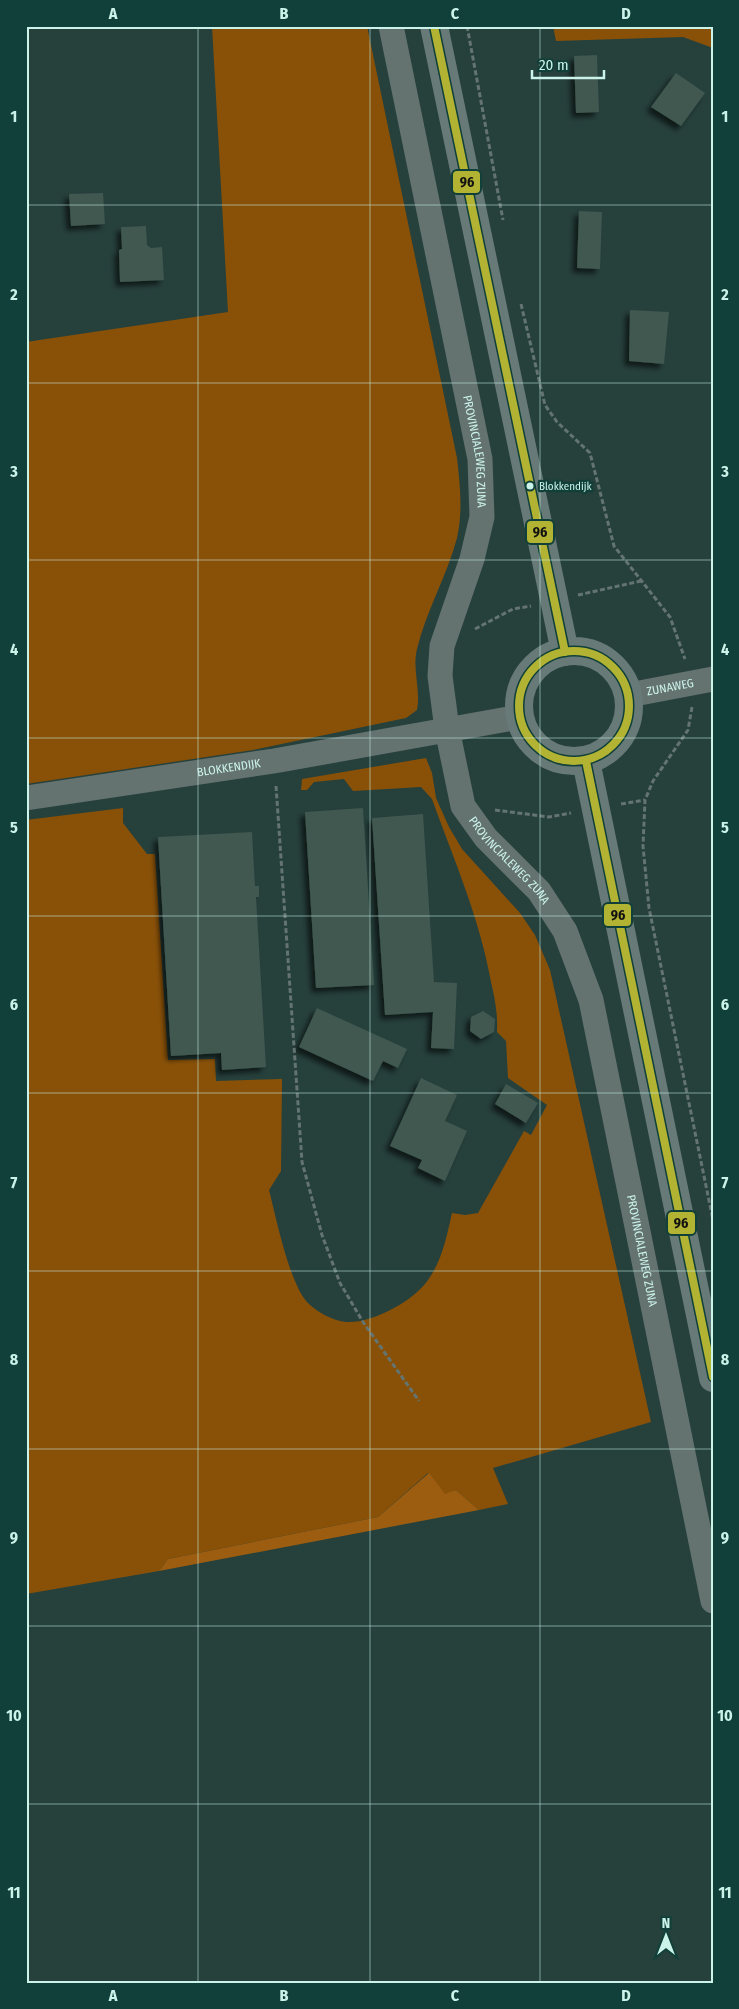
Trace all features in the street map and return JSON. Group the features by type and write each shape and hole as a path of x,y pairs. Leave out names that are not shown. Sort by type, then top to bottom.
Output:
{"main road":[{"path":"434,26 565,652"},
{"path":"565,652 581,652 599,656 619,673 629,695 628,718 623,734 610,750 586,761 560,760 540,750 526,735 519,717 520,694 526,679 543,660 565,652"},
{"path":"586,761 713,1378"}],"street":[{"name":"PROVINCIALEWEG ZUNA","path":"391,26 480,459 482,518 472,559 442,646 440,676 447,729 463,806 486,838 539,891 565,932 591,1000 713,1601"},
{"name":"ZUNAWEG","path":"629,695 702,681"},
{"name":"BLOKKENDIJK","path":"26,798 274,760 519,717"}],"path":[{"path":"467,26 505,230"},
{"path":"519,296 545,405 557,422 590,453 614,546 670,617 683,651 702,681 692,707 688,730 653,781 645,800 643,846 649,908 713,1220"},
{"path":"274,760 302,1162 322,1235 340,1283 362,1322 419,1401"},
{"path":"463,806 549,817 645,800"}],"shaded area":[{"path":"212,26 367,26 457,458 460,488 460,518 457,538 417,649 415,664 418,695 417,710 406,718 253,750 26,784 26,342 228,312"},
{"path":"553,26 713,26 713,48 683,37 556,41"},
{"path":"426,758 432,773 436,798 449,827 462,849 520,913 535,935 550,970 651,1422 493,1468 508,1504 479,1510 456,1490 445,1495 428,1473 378,1517 168,1559 159,1571 26,1594 26,820 123,808 123,823 147,854 155,854 168,1060 215,1059 216,1081 282,1079 281,1171 269,1190 284,1251 302,1295 312,1307 331,1318 346,1322 356,1322 391,1310 413,1296 421,1288 433,1273 446,1239 452,1213 465,1215 478,1213 524,1131 531,1135 547,1105 508,1078 506,1041 497,1032 495,1001 480,935 466,890 432,799 421,787 353,791 344,779 314,782 307,790 301,790 302,779"},
{"path":"429,1473 445,1494 456,1490 479,1510 159,1571 168,1559 378,1517"}],"building":[{"path":"597,55 599,112 576,113 574,56"},
{"path":"676,73 705,93 681,126 651,107"},
{"path":"103,193 105,224 71,226 69,194"},
{"path":"579,211 602,212 600,269 577,268"},
{"path":"146,226 147,245 151,248 162,247 164,280 120,282 119,250 122,249 121,227"},
{"path":"630,310 669,312 664,364 629,361"},
{"path":"363,808 374,985 316,988 305,812"},
{"path":"423,814 434,982 457,983 454,1049 431,1048 433,1012 385,1015 372,818"},
{"path":"252,832 255,886 259,886 259,897 256,897 266,1067 222,1070 221,1053 171,1056 158,837"},
{"path":"317,1008 407,1049 398,1068 383,1061 373,1081 299,1047"},
{"path":"483,1011 495,1019 494,1032 481,1039 470,1031 471,1017"},
{"path":"421,1078 457,1095 445,1121 467,1131 445,1181 418,1168 422,1160 390,1146"},
{"path":"506,1084 538,1103 526,1123 495,1104"}],"transit line":[{"name":"96","path":"434,26 565,652"},
{"name":"96","path":"574,651 595,655 613,667 625,685 629,706 625,727 613,745 595,757 574,761 553,757 535,745 523,727 519,706 523,685 535,667 553,655 574,651"},
{"name":"96","path":"586,761 713,1377"}],"place":[{"name":"Blokkendijk","path":"530,486"}]}
